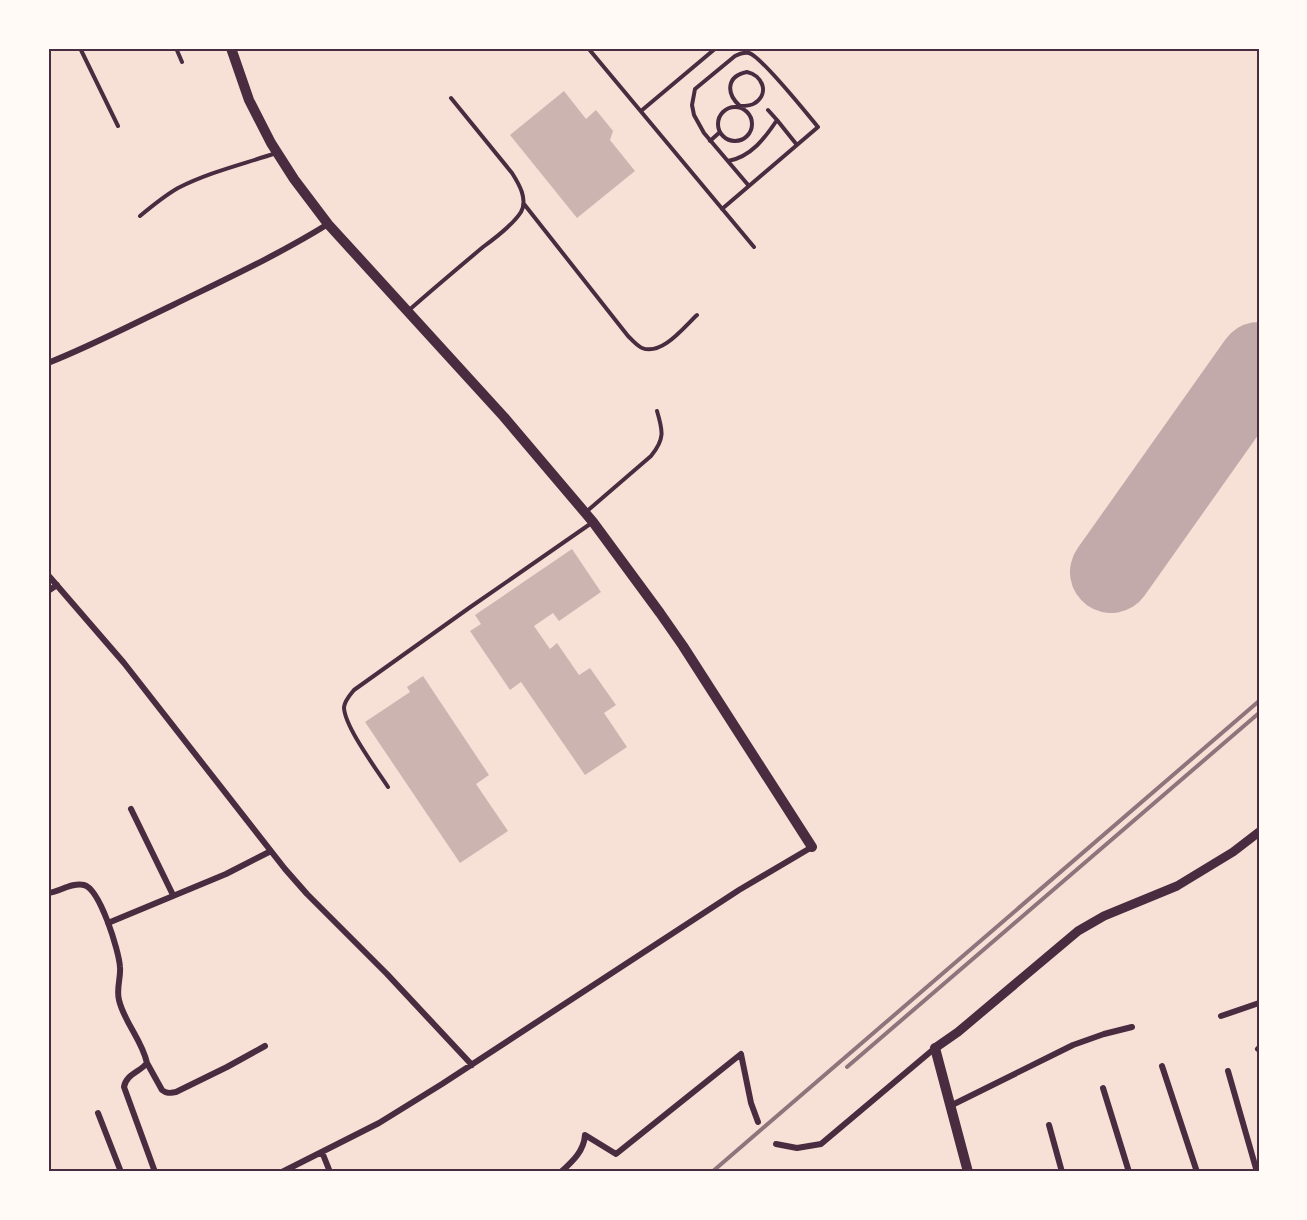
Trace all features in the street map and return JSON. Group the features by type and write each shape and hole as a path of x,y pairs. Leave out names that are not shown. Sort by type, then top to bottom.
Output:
{"main road":[{"path":"231,48 249,100 276,153 294,179 328,224 510,424 593,522 677,638 812,847"},
{"path":"934,1048 968,1172"}],"street":[{"path":"48,363 102,340 253,267 328,224"},
{"path":"48,575 137,679 307,894 387,974 472,1065"},
{"path":"48,591 57,585"},
{"path":"131,809 173,895"},
{"path":"776,1144 796,1148 821,1144 934,1048 958,1032 1078,931 1104,916 1177,886 1233,852 1259,832"},
{"path":"282,1172 379,1123 472,1065 730,896 812,847"},
{"path":"108,923 226,874 271,851"},
{"path":"48,893 84,885 94,895 115,939 120,961 118,997 147,1063 166,1093 176,1092 265,1046"},
{"path":"1221,1016 1259,1003"},
{"path":"950,1106 1074,1046 1104,1034 1132,1027"},
{"path":"561,1172 578,1154 584,1144 585,1135 616,1154 741,1054 751,1103 759,1122"},
{"path":"147,1063 124,1082 124,1087 155,1172"},
{"path":"1162,1066 1197,1172"},
{"path":"1227,1071 1257,1172"},
{"path":"1103,1088 1129,1172"},
{"path":"98,1113 121,1172"},
{"path":"1049,1125 1062,1172"},
{"path":"322,1152 330,1172"}],"lane":[{"path":"80,48 118,126"},
{"path":"176,48 182,62"},
{"path":"588,48 754,248"},
{"path":"641,111 716,48"},
{"path":"722,209 749,186 818,127 762,62 750,53 742,53 735,56 695,89 692,105 694,115 710,141 749,186"},
{"path":"740,106 727,108 717,121 723,137 734,141 745,138 752,129 751,117 748,112 740,106 731,96 730,85 736,76 747,72 761,80 762,96 750,106 740,106"},
{"path":"408,311 497,236 522,211 523,194 512,173 451,98"},
{"path":"768,110 797,145"},
{"path":"728,161 736,160 755,148 777,120"},
{"path":"710,141 720,132"},
{"path":"140,216 159,200 195,180 276,153"},
{"path":"523,203 628,336 640,347 651,350 661,347 697,315"},
{"path":"585,512 651,456 659,446 662,428 657,411"},
{"path":"388,788 350,724 344,706 346,699 354,690 593,522"}],"building":[{"path":"564,91 586,119 596,110 613,131 610,140 635,171 577,218 510,135"},
{"path":"572,549 601,592 559,621 553,613 534,626 550,649 557,643 579,675 590,668 616,705 604,713 627,747 585,775 521,682 510,690 470,631 481,624 475,615"},
{"path":"423,676 489,775 476,784 508,831 460,863 365,722 410,692 407,687"}],"runway":[{"path":"1111,572 1259,363"}],"railway":[{"path":"712,1172 1259,701"},
{"path":"847,1067 1259,713"}]}
